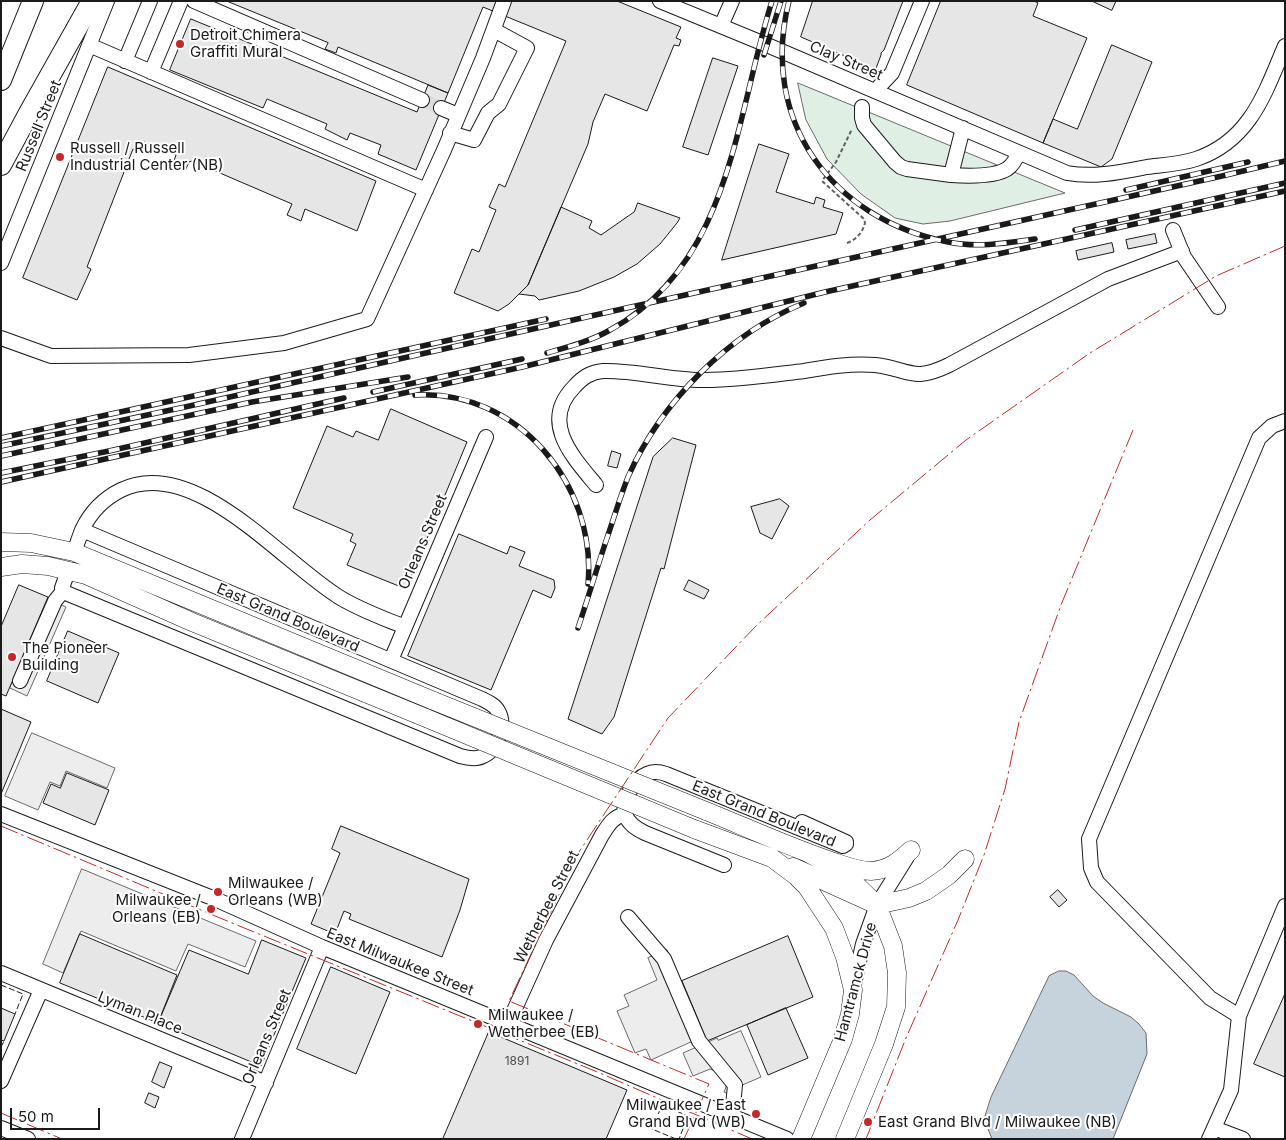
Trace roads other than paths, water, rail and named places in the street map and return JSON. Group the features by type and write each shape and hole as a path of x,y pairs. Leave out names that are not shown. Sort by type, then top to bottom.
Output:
{"highway":[{"path":"1,80 33,1"},
{"path":"1,165 92,1"}],"main road":[{"name":"East Grand Boulevard","path":"1,542 31,543 74,552 808,853"},
{"path":"68,570 74,552"},
{"path":"1,567 22,564 48,566 86,575 192,622 694,829 772,858 877,905 909,898 926,890 948,875 965,859"},
{"path":"192,622 200,604"},
{"path":"808,853 858,870 871,871 894,864 911,850"},
{"name":"Hamtramck Drive","path":"808,853 847,876 877,905"},
{"path":"772,858 807,887 834,928 845,957 853,990"},
{"path":"845,1139 884,1044 896,1007 897,973 893,946 877,905"},
{"name":"Hamtramck Drive","path":"802,1139 843,1039 850,1014 853,990"}],"street":[{"name":"Russell Street","path":"1,264 107,1"},
{"path":"125,61 150,1"},
{"path":"151,72 181,1"},
{"path":"194,1 422,100"},
{"path":"1,338 51,356 189,355 284,343 367,319 426,190 494,30 504,1"},
{"name":"Clay Street","path":"660,1 963,128 1018,153 1067,173 1078,175 1115,173 1195,160 1219,149 1250,120 1264,94 1285,46"},
{"path":"721,26 732,1"},
{"path":"874,91 888,79 892,72 922,1"},
{"path":"450,133 474,140 488,113 499,104 527,48 494,30"},
{"path":"89,46 426,190"},
{"path":"862,107 864,125 901,167 951,175 971,176 1003,171 1014,162 1018,153"},
{"path":"441,108 458,115"},
{"path":"951,175 963,128"},
{"path":"1173,230 1182,251 1218,307"},
{"path":"596,485 561,436 559,423 559,412 563,400 586,376 603,372 705,380 740,379 834,366 866,365 889,368 907,374 926,374 948,365 1108,278 1182,251"},
{"path":"1239,1016 1210,998 1097,882 1091,868 1089,839 1259,438 1272,426 1285,421"},
{"name":"Orleans Street","path":"391,660 486,437"},
{"path":"74,552 88,517 106,498 130,486 150,483 172,484 199,494 250,526 339,597 405,627"},
{"name":"East Grand Boulevard","path":"62,591 460,756 476,758 489,753 496,743 502,726 496,707 482,699 82,530"},
{"path":"20,681 55,600 62,591 68,570"},
{"path":"200,604 208,584"},
{"path":"184,642 192,622"},
{"name":"East Grand Boulevard","path":"625,814 627,799 638,780 649,773 660,772 843,846 846,844 846,842 802,822"},
{"name":"East Milwaukee Street","path":"1,814 215,899 322,947 787,1139"},
{"path":"625,814 630,822 639,830 724,865"},
{"name":"Wetherbee Street","path":"508,1024 546,940 602,835 610,822 625,814"},
{"name":"Hamtramck Drive","path":"853,990 863,944 877,905 911,850"},
{"path":"1243,1139 1211,1133 1230,1090 1239,1016 1285,906"},
{"path":"628,917 664,959 699,1041 735,1085 732,1116"},
{"name":"Orleans Street","path":"242,1139 322,947"},
{"name":"Lyman Place","path":"1,973 266,1083"},
{"path":"1,1081 41,990"},
{"path":"1,1128 28,1139"}],"tunnel":[{"path":"422,100 441,108"}],"railway":[{"path":"547,353 587,341 610,330 650,302 681,267 705,228 722,185 772,1"},
{"path":"764,55 781,1"},
{"path":"789,1 782,45 785,86 795,123 813,157 838,187 870,211 906,230 948,242 981,245 1035,239"},
{"path":"1,446 185,407 1285,161"},
{"path":"1126,190 1248,162"},
{"path":"1075,230 1285,183"},
{"path":"1,482 522,367 825,292 1285,191"},
{"path":"578,628 628,477 642,449 659,423 678,397 724,352 776,316 804,303"},
{"path":"1,438 546,319"},
{"path":"373,392 522,359"},
{"path":"1,456 252,402 408,377"},
{"path":"415,395 452,397 487,408 517,426 544,450 564,479 579,512 587,547 588,584"},
{"path":"1,473 109,451 344,398"}],"place":[{"name":"Detroit Chimera Graffiti Mural","path":"180,44"},
{"name":"Russell / Russell Industrial Center (NB)","path":"60,157"},
{"name":"The Pioneer Building","path":"12,657"},
{"name":"Milwaukee / Orleans (WB)","path":"218,892"},
{"name":"Milwaukee / Orleans (EB)","path":"211,909"},
{"name":"Milwaukee / Wetherbee (EB)","path":"478,1024"},
{"name":"Milwaukee / East Grand Blvd (WB)","path":"756,1114"},
{"name":"East Grand Blvd / Milwaukee (NB)","path":"868,1122"}]}
